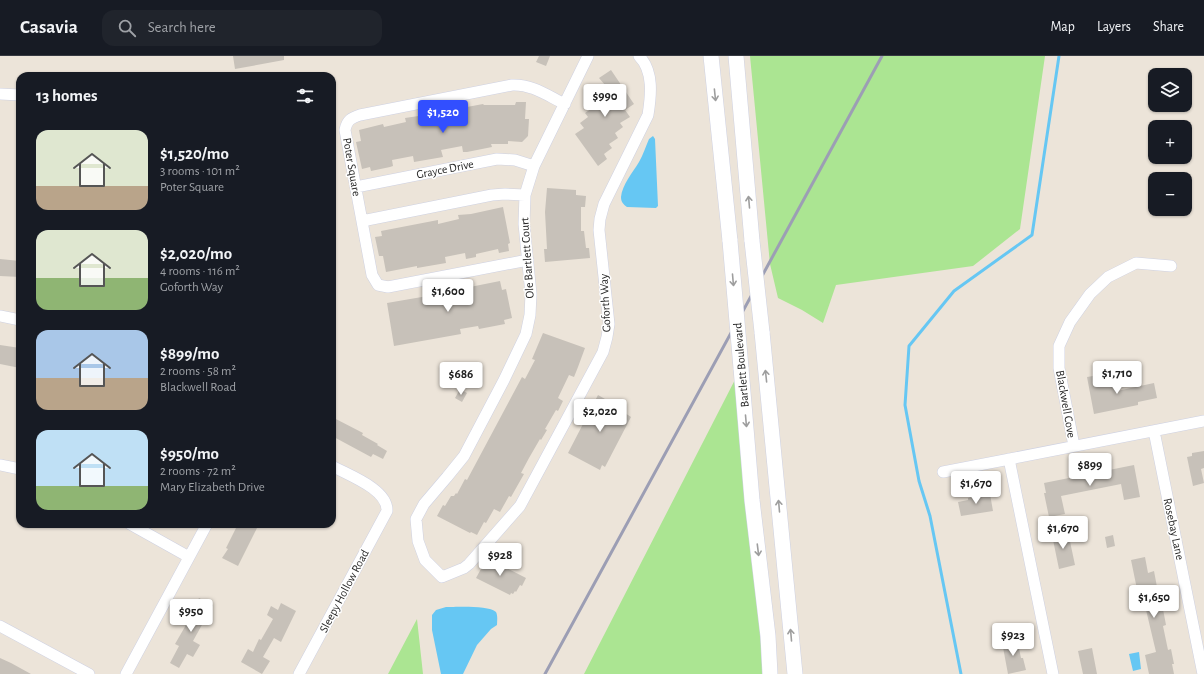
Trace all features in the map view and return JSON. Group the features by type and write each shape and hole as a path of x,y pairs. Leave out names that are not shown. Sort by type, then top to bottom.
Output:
{"main road":[{"name":"Bartlett Boulevard","path":"711,56 730,241 752,500 767,629 770,674"},
{"name":"Bartlett Boulevard","path":"736,56 752,241 795,674"}],"street":[{"name":"Ole Bartlett Court","path":"442,577 425,560 418,541 416,519 424,504 464,456 523,342 528,326 531,306 531,286 524,224 525,195 534,166 588,56"},
{"name":"Goforth Way","path":"442,577 464,568 469,564 520,506 603,352 609,324 599,230 600,219 606,200 648,115 650,103 649,77 647,66 639,56"},
{"name":"Poter Square","path":"528,260 388,287 381,286 374,281 372,275 345,130 349,120 352,117 512,85 532,88 565,104"},
{"path":"0,94 16,95"},
{"name":"Grayce Drive","path":"356,187 497,159 515,160 534,166"},
{"path":"362,221 492,195 525,195"},
{"name":"Blackwell Cove","path":"1074,446 1059,368 1059,346 1067,327 1087,298 1108,277 1136,263 1171,266"},
{"path":"0,316 16,319"},
{"path":"943,472 1204,421"},
{"name":"Rosebay Lane","path":"1154,430 1203,674"},
{"path":"1009,459 1053,674"},
{"path":"0,465 16,468"},
{"name":"Sleepy Hollow Road","path":"299,674 385,516 387,507 384,500 372,488 336,468"},
{"path":"137,528 189,557"},
{"path":"126,674 205,528"},
{"path":"0,626 88,674"}],"green space":[{"path":"750,56 1045,56 1020,229 973,266 836,285 823,323 778,298 770,264"},
{"path":"741,368 770,674 584,674"},
{"path":"417,619 423,674 388,674"}],"water":[{"path":"653,136 655,139 658,206 656,208 627,207 621,200 623,188 640,159 649,139"},
{"path":"446,607 480,607 492,610 497,614 497,625 491,629 477,645 463,674 441,674 432,630 432,615 436,610"},
{"path":"1139,652 1141,669 1133,671 1129,654"}],"building":[{"path":"233,56 284,56 284,60 235,69"},
{"path":"539,56 550,56 546,66 536,62"},
{"path":"611,70 634,104 625,110 630,117 620,123 623,127 615,133 618,138 609,144 612,148 604,154 607,159 598,166 575,134 584,128 580,123 588,117 585,113 594,107 592,103 600,97 596,91 605,85 599,78"},
{"path":"516,102 526,102 525,119 529,119 528,136 522,142 508,141 508,144 491,144 492,147 467,152 463,152 462,146 441,150 443,157 414,162 413,156 392,160 393,166 390,167 371,171 370,167 362,169 356,142 361,141 359,130 383,124 384,127 406,122 405,118 432,114 433,117 458,112 457,109 483,104 515,105"},
{"path":"547,188 576,190 576,195 586,196 585,207 581,207 581,231 584,231 586,248 589,248 590,258 545,262 544,249 547,249 545,212"},
{"path":"503,207 510,243 508,244 509,251 499,253 498,249 476,254 476,257 466,259 465,253 445,257 446,263 417,268 417,266 386,272 383,256 379,256 375,237 382,236 381,231 438,220 438,224 459,219 458,215 471,214"},
{"path":"0,259 16,261 16,277 0,276"},
{"path":"500,281 502,290 506,289 512,318 504,320 505,324 479,329 478,326 460,329 461,334 394,346 387,303 445,293"},
{"path":"543,333 585,348 574,377 569,375 558,398 563,401 558,411 556,410 545,429 547,430 529,458 521,473 524,474 511,497 509,496 500,512 494,509 486,523 484,522 477,535 471,532 470,533 437,516 443,505 445,506 451,496 454,496 456,493 457,494 465,479 467,480 522,377 525,379 535,360 532,359"},
{"path":"0,345 16,347 16,367 0,364"},
{"path":"1099,375 1099,379 1114,376 1117,391 1154,383 1157,398 1138,402 1138,405 1094,414 1087,377"},
{"path":"460,389 467,393 462,402 455,398"},
{"path":"598,395 626,411 625,413 631,417 605,467 602,465 600,470 568,453"},
{"path":"336,419 363,433 362,435 387,451 383,459 373,454 371,457 336,438"},
{"path":"1204,451 1204,468 1201,469 1204,483 1193,486 1187,457 1192,456 1192,453"},
{"path":"1134,465 1140,497 1124,500 1121,484 1061,496 1065,514 1049,517 1044,493 1046,493 1044,483"},
{"path":"990,494 993,511 961,516 958,502 968,500 968,498"},
{"path":"236,528 257,528 238,566 222,558 228,549 226,548"},
{"path":"1068,532 1075,565 1059,569 1052,535"},
{"path":"1113,535 1115,546 1107,548 1105,537"},
{"path":"1145,557 1148,573 1154,571 1159,604 1162,604 1166,625 1163,626 1168,650 1171,649 1174,664 1172,664 1174,674 1149,674 1145,655 1156,652 1142,593 1138,594 1131,560"},
{"path":"487,558 526,578 522,586 520,585 516,592 515,591 513,594 511,593 510,595 476,578"},
{"path":"199,598 213,605 193,641 200,645 193,657 187,654 179,668 170,663 179,646 175,644 190,618 189,617"},
{"path":"281,603 296,611 281,642 274,638 263,657 270,661 262,674 241,662 248,649 253,652 259,639 261,640 273,619 267,615 271,606 278,610"},
{"path":"1017,639 1021,658 1023,658 1026,670 1008,674 1002,642"},
{"path":"1092,648 1097,674 1083,674 1078,651"},
{"path":"0,658 11,663 31,674 0,674"}],"waterway":[{"path":"961,674 930,516 919,481 905,405 909,346 954,291 1032,235 1059,56"}],"railway":[{"path":"545,674 882,56"}]}
